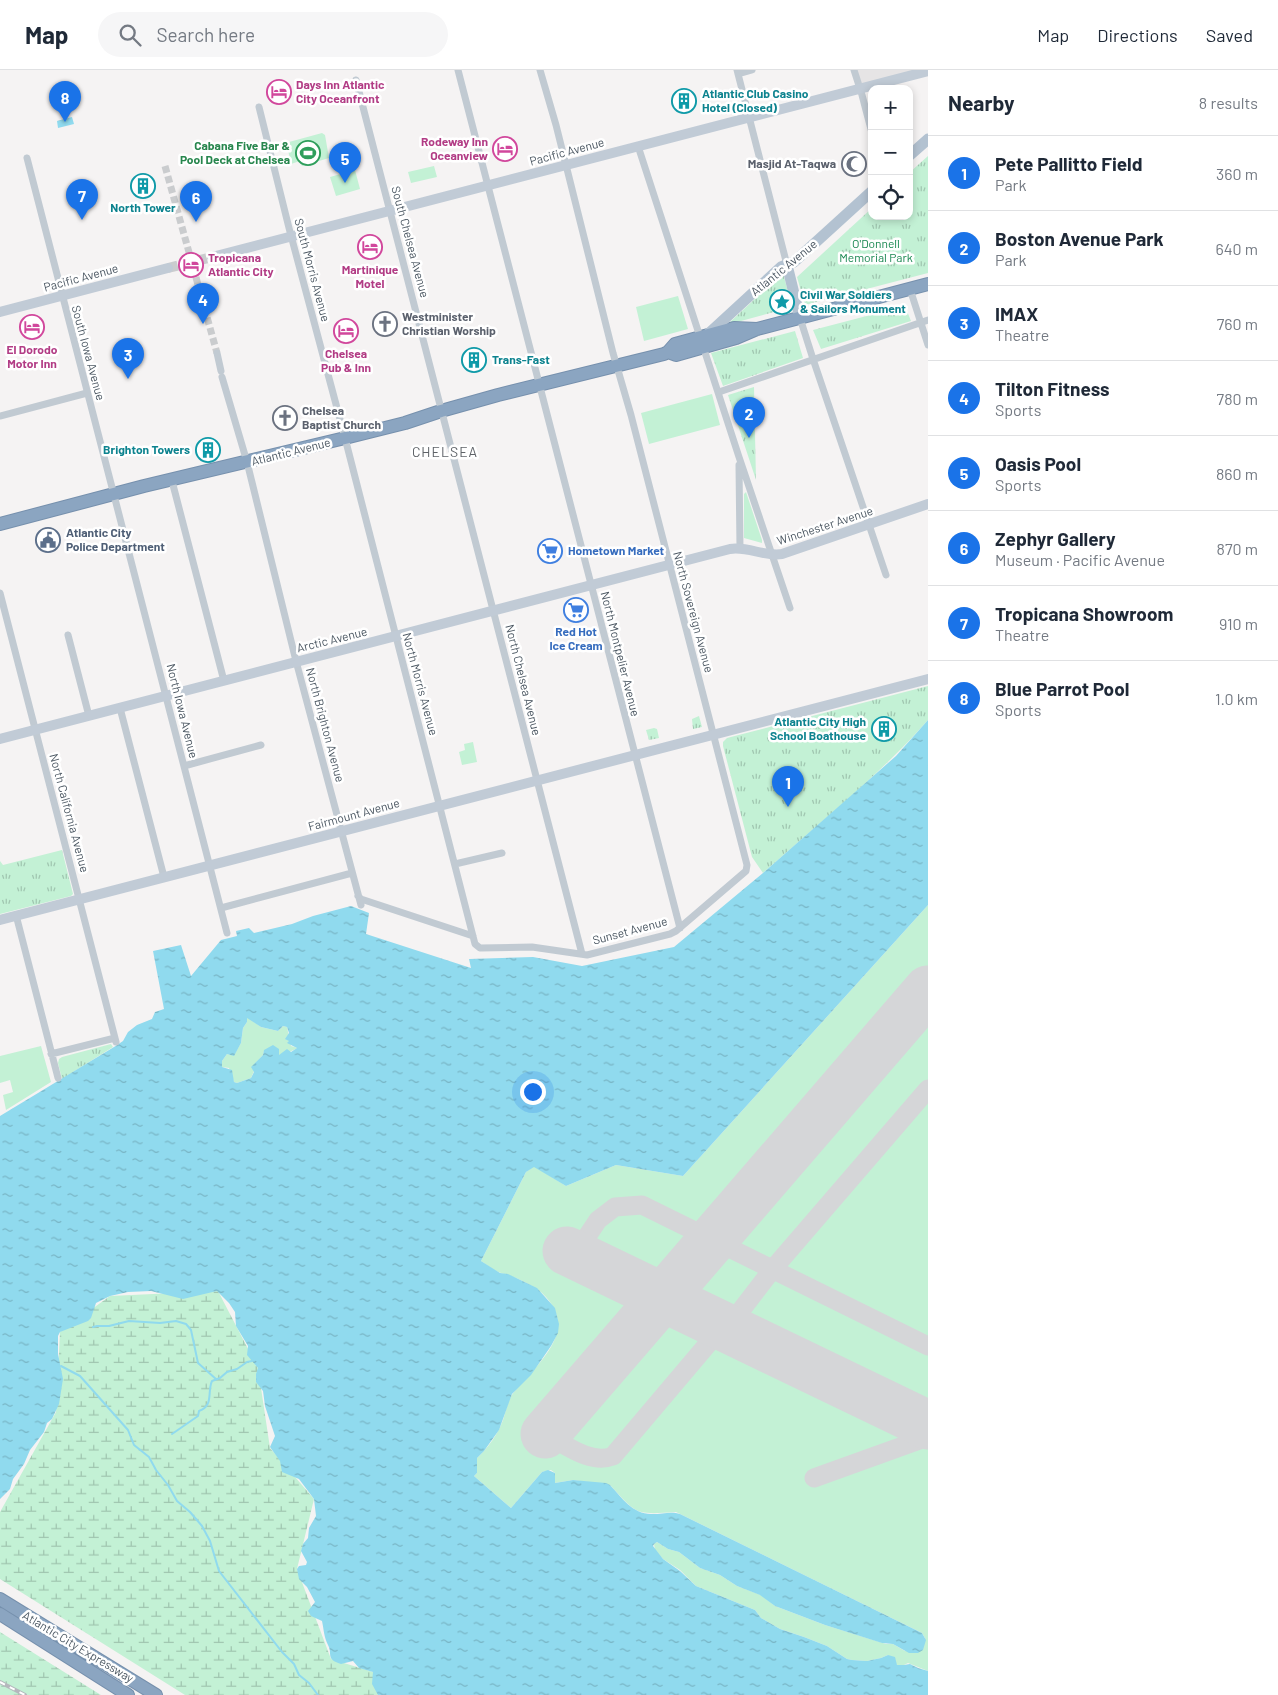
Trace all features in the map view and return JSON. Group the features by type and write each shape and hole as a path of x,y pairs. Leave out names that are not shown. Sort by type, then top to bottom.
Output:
{"highway":[{"path":"703,341 736,338 757,329 928,284"},
{"name":"Atlantic Avenue","path":"0,524 405,423 441,411 668,352 676,355 703,341"},
{"name":"Atlantic City Expressway","path":"0,1599 156,1695"},
{"name":"Atlantic City Expressway","path":"0,1614 128,1695"}],"main road":[{"path":"913,152 928,139"},
{"name":"Atlantic Avenue","path":"703,341 781,267 794,262 868,195"},
{"path":"787,265 800,318"}],"street":[{"name":"North Montpelier Avenue","path":"458,70 680,928"},
{"name":"North Sovereign Avenue","path":"540,70 556,124 565,165 747,865"},
{"path":"752,70 737,72 787,265"},
{"path":"854,70 871,130"},
{"name":"Pacific Avenue","path":"212,257 928,71"},
{"name":"South Chelsea Avenue","path":"356,80 403,264 410,284 441,411"},
{"name":"South Morris Avenue","path":"259,107 345,438"},
{"path":"638,146 790,608"},
{"name":"South Iowa Avenue","path":"27,158 114,495"},
{"name":"Pacific Avenue","path":"0,312 168,268"},
{"path":"910,289 928,344"},
{"path":"800,318 886,575"},
{"path":"718,392 928,320"},
{"name":"North Brighton Avenue","path":"217,353 247,462 296,662 361,905"},
{"path":"0,416 87,394"},
{"name":"North Chelsea Avenue","path":"441,411 582,954"},
{"name":"North Morris Avenue","path":"345,438 473,936"},
{"path":"739,457 740,548"},
{"path":"172,481 224,681"},
{"name":"North Iowa Avenue","path":"114,495 227,933"},
{"name":"Winchester Avenue","path":"670,565 733,548 772,555 782,554 928,504"},
{"name":"Arctic Avenue","path":"0,739 670,565"},
{"name":"North California Avenue","path":"0,593 116,1040 52,1054"},
{"path":"68,635 89,716"},
{"path":"714,734 928,679"},
{"path":"120,708 164,877"},
{"name":"Fairmount Avenue","path":"0,920 714,734"},
{"path":"184,766 261,746"},
{"path":"455,864 502,853"},
{"name":"Sunset Avenue","path":"358,896 362,899 473,936 480,948 532,947 590,954 670,934 680,928 746,871 747,865"},
{"path":"221,908 352,872"},
{"path":"16,915 58,1078"}],"shaded area":[{"path":"854,70 928,70 874,85 868,85 868,87 860,89"}],"green space":[{"name":"Cabana Five Bar & Pool Deck at Chelsea","path":"322,133 325,135 329,158 302,166 300,161 291,164 287,145 289,142"},
{"name":"O'Donnell Memorial Park","path":"928,156 928,273 805,305 797,277 868,212 868,220 913,220 913,169"},
{"path":"434,166 437,177 411,183 408,172"},
{"path":"355,170 360,189 336,196 330,177"},
{"path":"783,273 792,307 730,324 730,322"},
{"path":"678,296 688,329 644,341 636,307"},
{"path":"905,306 911,321 821,349 813,330"},
{"path":"795,331 803,358 723,386 711,353"},
{"path":"754,387 756,480 728,395"},
{"path":"712,394 720,425 649,444 641,413"},
{"path":"746,492 762,543 744,538 744,494"},
{"path":"928,686 928,720 869,780 763,873 752,857 723,742 727,738"},
{"path":"699,716 702,727 693,729 692,719"},
{"path":"657,729 659,738 649,740 646,730"},
{"path":"473,742 477,762 462,765 459,752 465,750 464,744"},
{"path":"62,850 73,894 0,914 0,861 3,865"},
{"path":"928,905 928,1671 908,1663 897,1665 888,1655 867,1661 847,1659 827,1646 780,1629 761,1618 755,1610 696,1586 680,1570 663,1559 655,1550 654,1544 657,1542 668,1549 679,1552 700,1568 720,1575 737,1586 761,1595 775,1606 825,1625 886,1644 893,1644 905,1651 925,1638 922,1633 676,1512 652,1513 637,1510 626,1502 610,1485 573,1480 555,1483 555,1473 551,1470 542,1472 511,1508 474,1476 477,1473 477,1458 489,1445 498,1430 512,1395 544,1357 557,1333 558,1320 553,1307 542,1293 523,1281 496,1271 481,1261 526,1172 534,1166 566,1186 616,1165 683,1176"},
{"path":"247,1017 261,1027 278,1031 283,1026 287,1027 291,1046 298,1048 278,1057 264,1051 263,1055 252,1067 254,1071 251,1078 237,1083 234,1082 229,1068 222,1067 222,1061 227,1054 234,1055 241,1043"},
{"path":"111,1044 113,1047 62,1079 58,1063 59,1059"},
{"path":"41,1046 51,1082 6,1110 3,1095 13,1092 10,1080 0,1083 0,1056"},
{"path":"218,1291 258,1368 270,1448 314,1499 297,1569 331,1659 373,1672 378,1695 185,1695 0,1579 0,1512 56,1412 60,1332 110,1296"},
{"path":"0,1632 101,1695 0,1695"}],"water":[{"path":"72,117 74,124 58,128 57,121"},
{"path":"928,720 928,905 683,1176 616,1165 566,1186 534,1167 526,1172 481,1261 500,1273 508,1274 537,1288 555,1308 559,1324 558,1333 531,1375 512,1394 499,1430 477,1458 477,1473 474,1476 511,1508 542,1472 548,1470 555,1473 555,1483 573,1480 606,1483 628,1505 646,1514 680,1514 922,1633 926,1640 923,1650 918,1653 909,1653 893,1644 882,1643 825,1625 775,1606 760,1595 737,1586 720,1575 700,1568 679,1552 668,1549 657,1542 654,1544 653,1546 663,1559 696,1586 755,1610 761,1618 780,1629 827,1646 847,1659 867,1661 888,1655 895,1657 897,1665 910,1664 928,1671 928,1695 378,1695 372,1684 373,1672 359,1668 353,1661 341,1664 331,1658 322,1621 311,1616 308,1611 315,1602 307,1587 299,1579 297,1569 299,1566 306,1565 307,1562 301,1551 303,1544 308,1538 309,1528 316,1516 314,1499 299,1479 282,1472 280,1461 270,1447 275,1436 265,1406 263,1391 256,1382 258,1368 247,1355 248,1346 236,1326 235,1312 217,1291 183,1299 151,1291 128,1292 110,1296 96,1303 91,1318 88,1321 60,1332 58,1336 58,1354 63,1379 59,1404 52,1419 47,1423 44,1432 30,1450 24,1464 13,1479 10,1489 0,1499 0,1116 114,1047 123,1041 128,1032 137,1025 152,1019 155,1012 164,1009 153,951 181,945 191,976 221,940 237,936 236,931 249,928 254,933 292,924 313,916 351,906 369,913 366,934 471,968 469,959 533,957 582,966 674,947 763,873 896,756","holes":["247,1018 261,1027 278,1031 283,1026 287,1027 289,1033 285,1039 289,1041 287,1043 297,1048 291,1052 287,1049 279,1055 279,1049 273,1045 264,1050 263,1055 251,1067 254,1072 251,1078 237,1083 234,1082 232,1070 222,1067 222,1061 227,1054 234,1056 241,1043 243,1028"]}],"waterway":[{"path":"93,1327 109,1326 129,1321 160,1323 176,1321 186,1324 191,1330 198,1363 216,1379"},
{"path":"172,1434 198,1416 199,1411 207,1406 212,1381 252,1361"},
{"path":"61,1366 80,1376 128,1430 134,1445 149,1457 177,1501 202,1526 210,1541 219,1571 282,1652 294,1664 299,1675 309,1683 318,1695"}],"taxiway":[{"path":"545,1434 587,1456 595,1458 613,1456 723,1326 732,1322 772,1270 928,1089"},
{"path":"587,1260 588,1235 598,1220 615,1207 642,1205 928,1346"},
{"path":"814,1478 928,1437"}],"runway":[{"path":"545,1434 928,990"},
{"path":"567,1251 928,1425"}],"tunnel":[{"path":"165,166 217,353"},
{"path":"168,268 212,257"}],"railway":[{"path":"0,1682 25,1695"}],"place":[{"name":"Days Inn Atlantic City Oceanfront","path":"279,92"},
{"name":"Atlantic Club Casino Hotel (Closed)","path":"684,101"},
{"name":"Blue Parrot Pool","path":"65,122"},
{"name":"Rodeway Inn Oceanview","path":"505,149"},
{"name":"Cabana Five Bar & Pool Deck at Chelsea","path":"308,153"},
{"name":"Masjid At-Taqwa","path":"854,164"},
{"name":"Oasis Pool","path":"345,183"},
{"name":"North Tower","path":"143,186"},
{"name":"Tropicana Showroom","path":"82,220"},
{"name":"Zephyr Gallery","path":"196,222"},
{"name":"Martinique Motel","path":"370,247"},
{"name":"Tropicana Atlantic City","path":"191,265"},
{"name":"Civil War Soldiers & Sailors Monument","path":"782,302"},
{"name":"Tilton Fitness","path":"203,324"},
{"name":"Westminister Christian Worship","path":"385,324"},
{"name":"El Dorodo Motor Inn","path":"32,327"},
{"name":"Chelsea Pub & Inn","path":"346,331"},
{"name":"Trans-Fast","path":"474,360"},
{"name":"IMAX","path":"128,379"},
{"name":"Chelsea Baptist Church","path":"285,418"},
{"name":"Boston Avenue Park","path":"749,438"},
{"name":"Brighton Towers","path":"208,450"},
{"name":"Atlantic City Police Department","path":"48,540"},
{"name":"Hometown Market","path":"550,551"},
{"name":"Red Hot Ice Cream","path":"576,610"},
{"name":"Atlantic City High School Boathouse","path":"884,729"},
{"name":"Pete Pallitto Field","path":"788,807"}],"district":[{"name":"CHELSEA","path":"445,452"}]}
